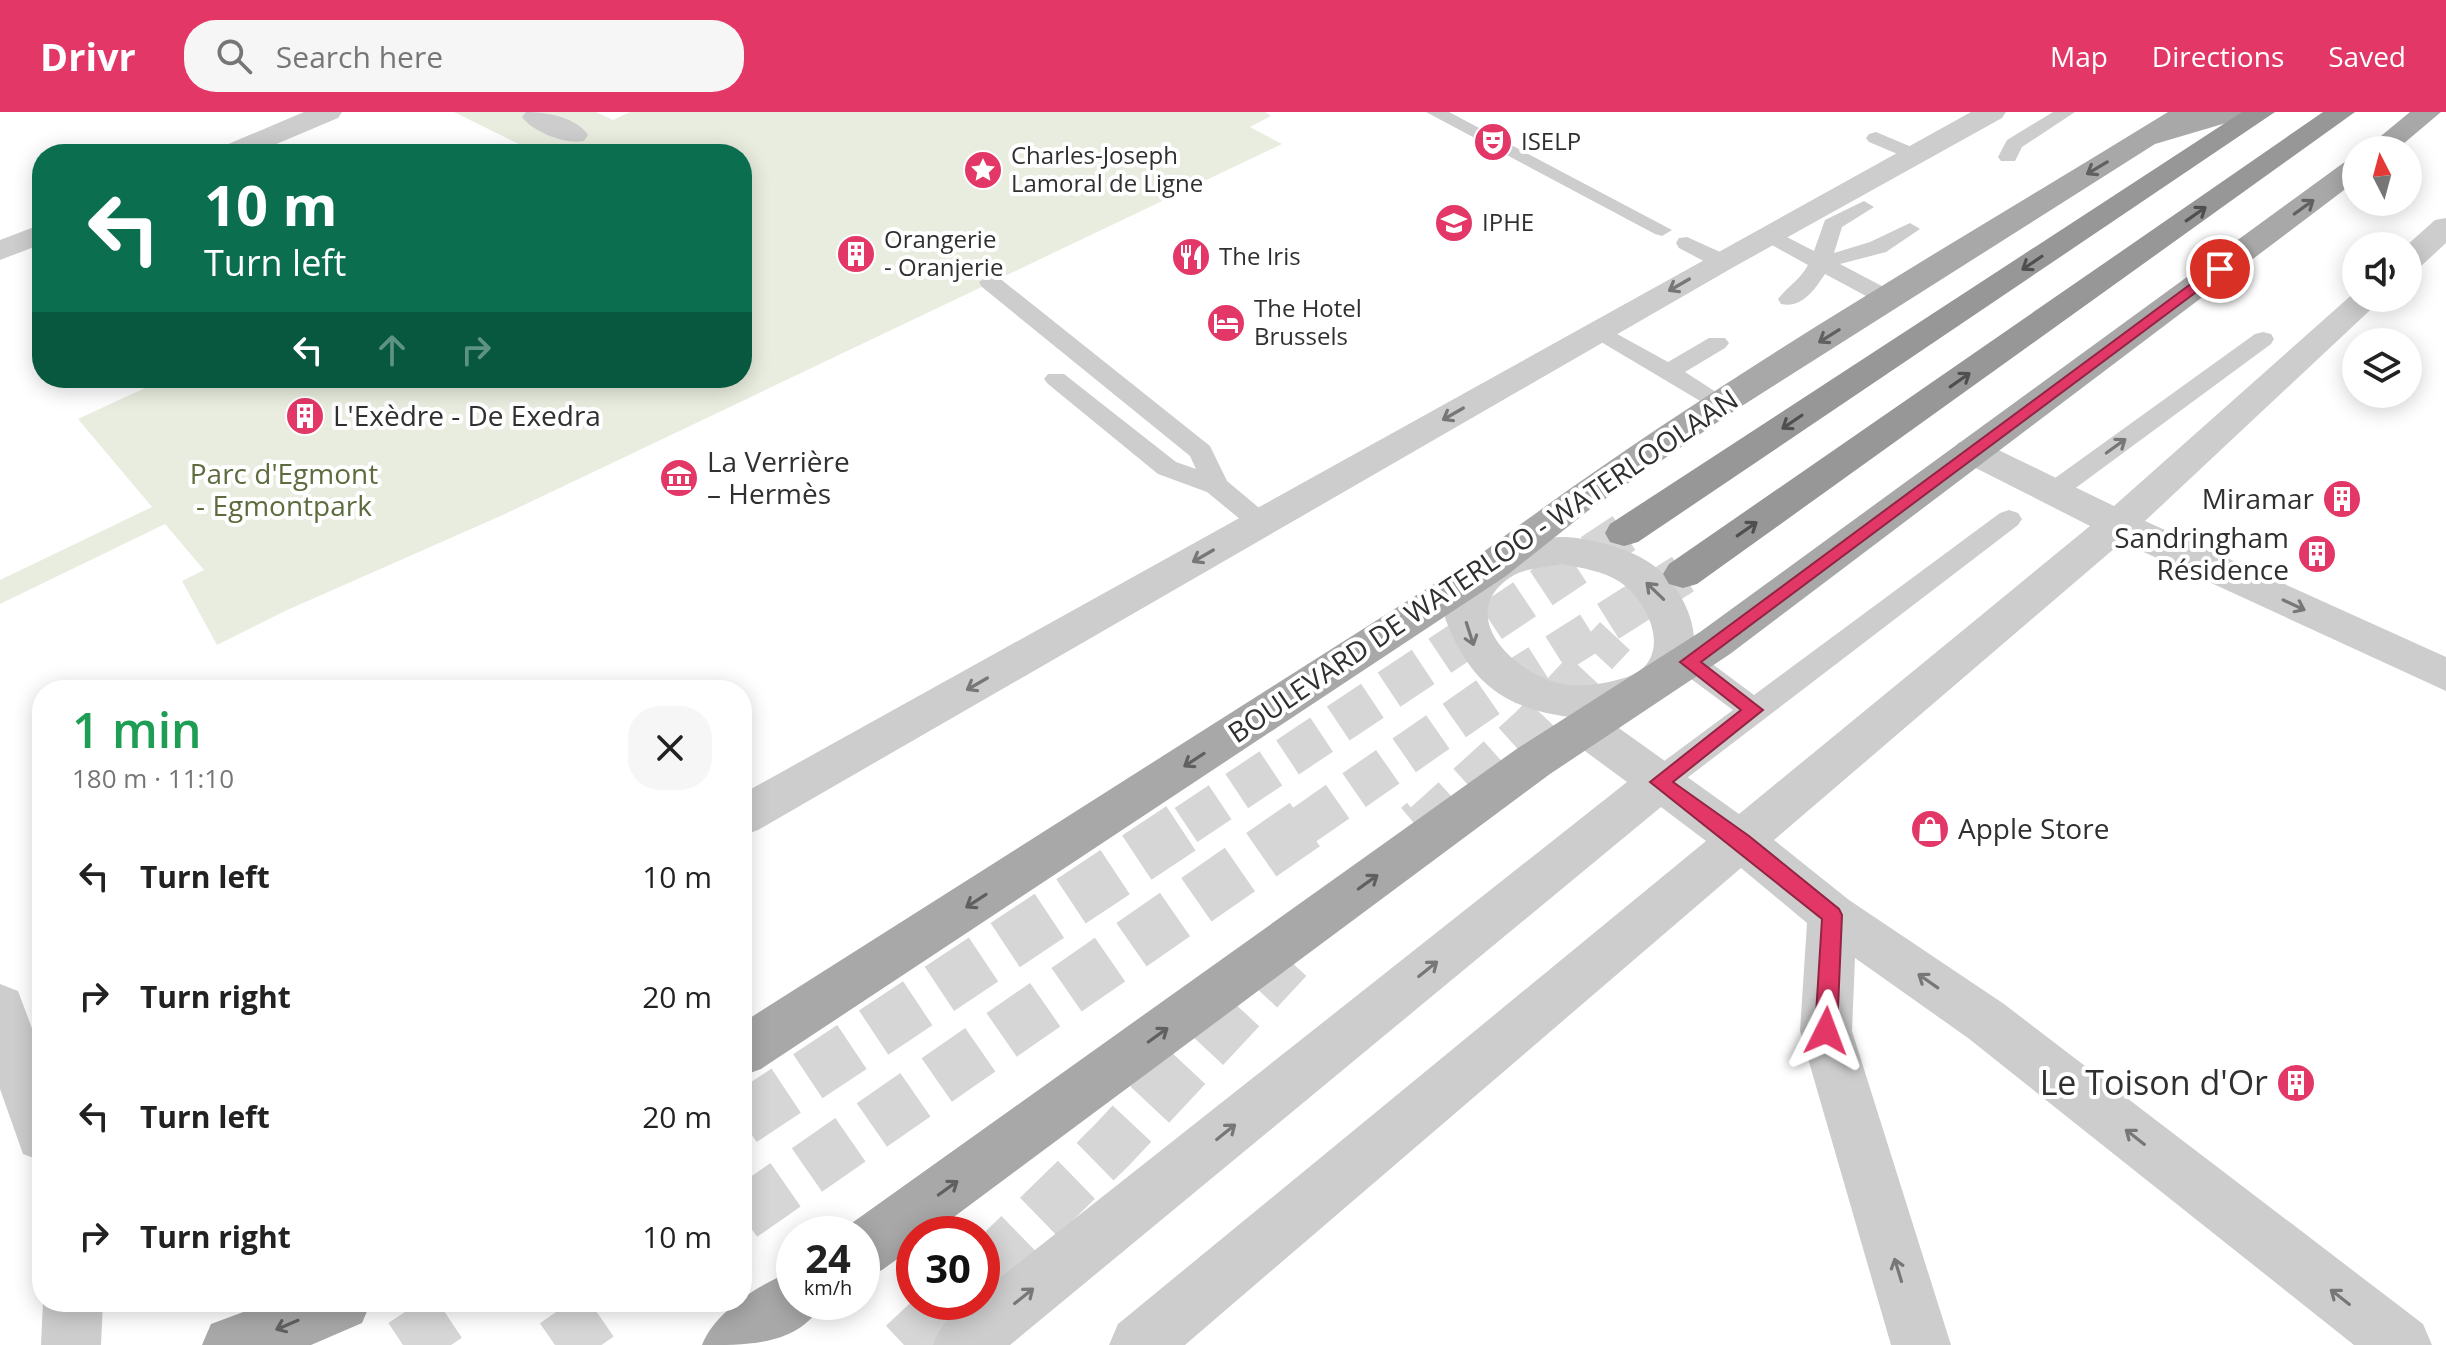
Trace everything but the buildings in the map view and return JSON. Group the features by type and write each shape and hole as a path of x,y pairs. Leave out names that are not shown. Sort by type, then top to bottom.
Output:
{"highway":[{"path":"1624,533 2261,112"},
{"path":"1683,574 2341,112"}],"main road":[{"name":"BOULEVARD DE WATERLOO - WATERLOOLAAN","path":"752,1046 1492,566 1576,501 1721,403 2187,112"},
{"path":"2134,145 2233,112"},
{"path":"2396,136 2427,112"},
{"path":"880,1237 1534,761 1672,672 2342,177"},
{"path":"232,1345 317,1312"},
{"path":"732,1345 776,1313"}],"street":[{"path":"253,144 328,112"},
{"path":"752,811 1721,261 1992,112"},
{"path":"536,117 574,135"},
{"path":"2422,248 2446,227"},
{"path":"0,251 32,237"},
{"path":"1139,1345 1743,842 2118,524 2352,312"},
{"path":"1971,451 2118,524 2446,675"},
{"path":"1562,550 1602,557 1637,574 1664,600 1677,629 1672,672 1621,699 1580,703 1536,694 1499,674 1474,647 1464,617 1471,588 1492,566 1524,553 1562,550"},
{"path":"1586,728 1743,842 1832,915 1986,1021 2402,1345"},
{"path":"963,1345 1659,782"},
{"path":"1832,915 1826,1031 1921,1345"},
{"path":"0,1007 32,1105"},
{"path":"71,1345 73,1312"}],"lane":[{"path":"1435,112 1662,230"},
{"path":"2008,157 2014,144 2066,112"},
{"path":"1876,138 1914,155"},
{"path":"1789,299 1808,288 1821,263 1832,224 1864,207"},
{"path":"1821,263 1885,217"},
{"path":"1821,263 1878,247 1910,229"},
{"path":"1768,235 1889,299"},
{"path":"1687,243 1721,261"},
{"path":"990,282 1201,452 1216,486"},
{"path":"1599,331 1721,403"},
{"path":"2053,492 2263,339"},
{"path":"1668,372 1717,343"},
{"path":"1056,379 1167,468 1216,486 1261,523"},
{"path":"1659,782 2009,519"},
{"path":"1672,672 1754,710"}],"green space":[{"name":"Parc d'Egmont - Egmontpark","path":"454,112 596,112 613,120 630,112 1265,112 1271,116 1250,127 1282,144 505,514 285,611 217,645 182,581 204,570 165,524 0,604 0,580 152,507 78,419 145,388 752,388 752,144 519,144"}],"tunnel":[{"path":"1189,823 1624,533"},
{"path":"1304,825 1491,695 1683,574"},
{"path":"1422,825 1531,726 1615,636"},
{"path":"752,1113 1189,823"},
{"path":"752,1208 1307,823"},
{"path":"1418,828 1424,823"},
{"path":"1000,1254 1111,1146 1287,958"},
{"path":"403,1345 453,1312"},
{"path":"555,1345 603,1312"},
{"path":"904,1345 931,1320"}],"place":[{"name":"ISELP","path":"1493,142"},
{"name":"Charles-Joseph Lamoral de Ligne","path":"983,170"},
{"name":"IPHE","path":"1454,223"},
{"name":"Orangerie - Oranjerie","path":"856,254"},
{"name":"The Iris","path":"1191,257"},
{"name":"The Hotel Brussels","path":"1226,323"},
{"name":"L'Exèdre - De Exedra","path":"305,416"},
{"name":"La Verrière – Hermès","path":"679,478"},
{"name":"Miramar","path":"2342,499"},
{"name":"Sandringham Résidence","path":"2317,554"},
{"name":"Apple Store","path":"1930,829"},
{"name":"Le Toison d'Or","path":"2296,1083"}],"route":[{"path":"1826,1031 1832,915 1743,842 1659,782 1754,710 1689,662 2220,269"}]}
